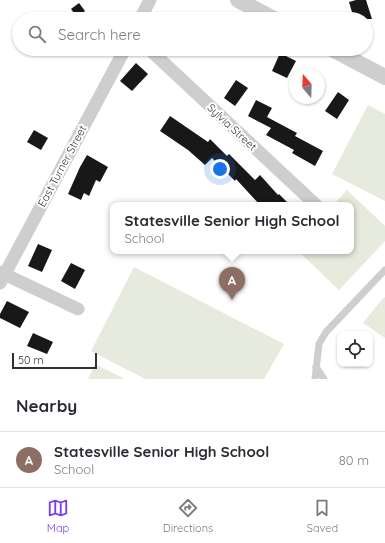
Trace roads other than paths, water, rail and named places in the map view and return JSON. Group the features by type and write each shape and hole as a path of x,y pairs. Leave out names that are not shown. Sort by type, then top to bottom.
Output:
{"street":[{"path":"144,12 150,0"},
{"path":"238,0 261,12"},
{"name":"East Turner Street","path":"2,276 121,56"},
{"name":"Sylvia Street","path":"156,56 313,202"},
{"path":"345,56 385,77"},
{"path":"2,276 78,309"}],"lane":[{"path":"315,379 320,344 326,332 385,270"},
{"path":"316,367 324,379"}],"place":[{"name":"Statesville Senior High School","path":"232,300"}]}
